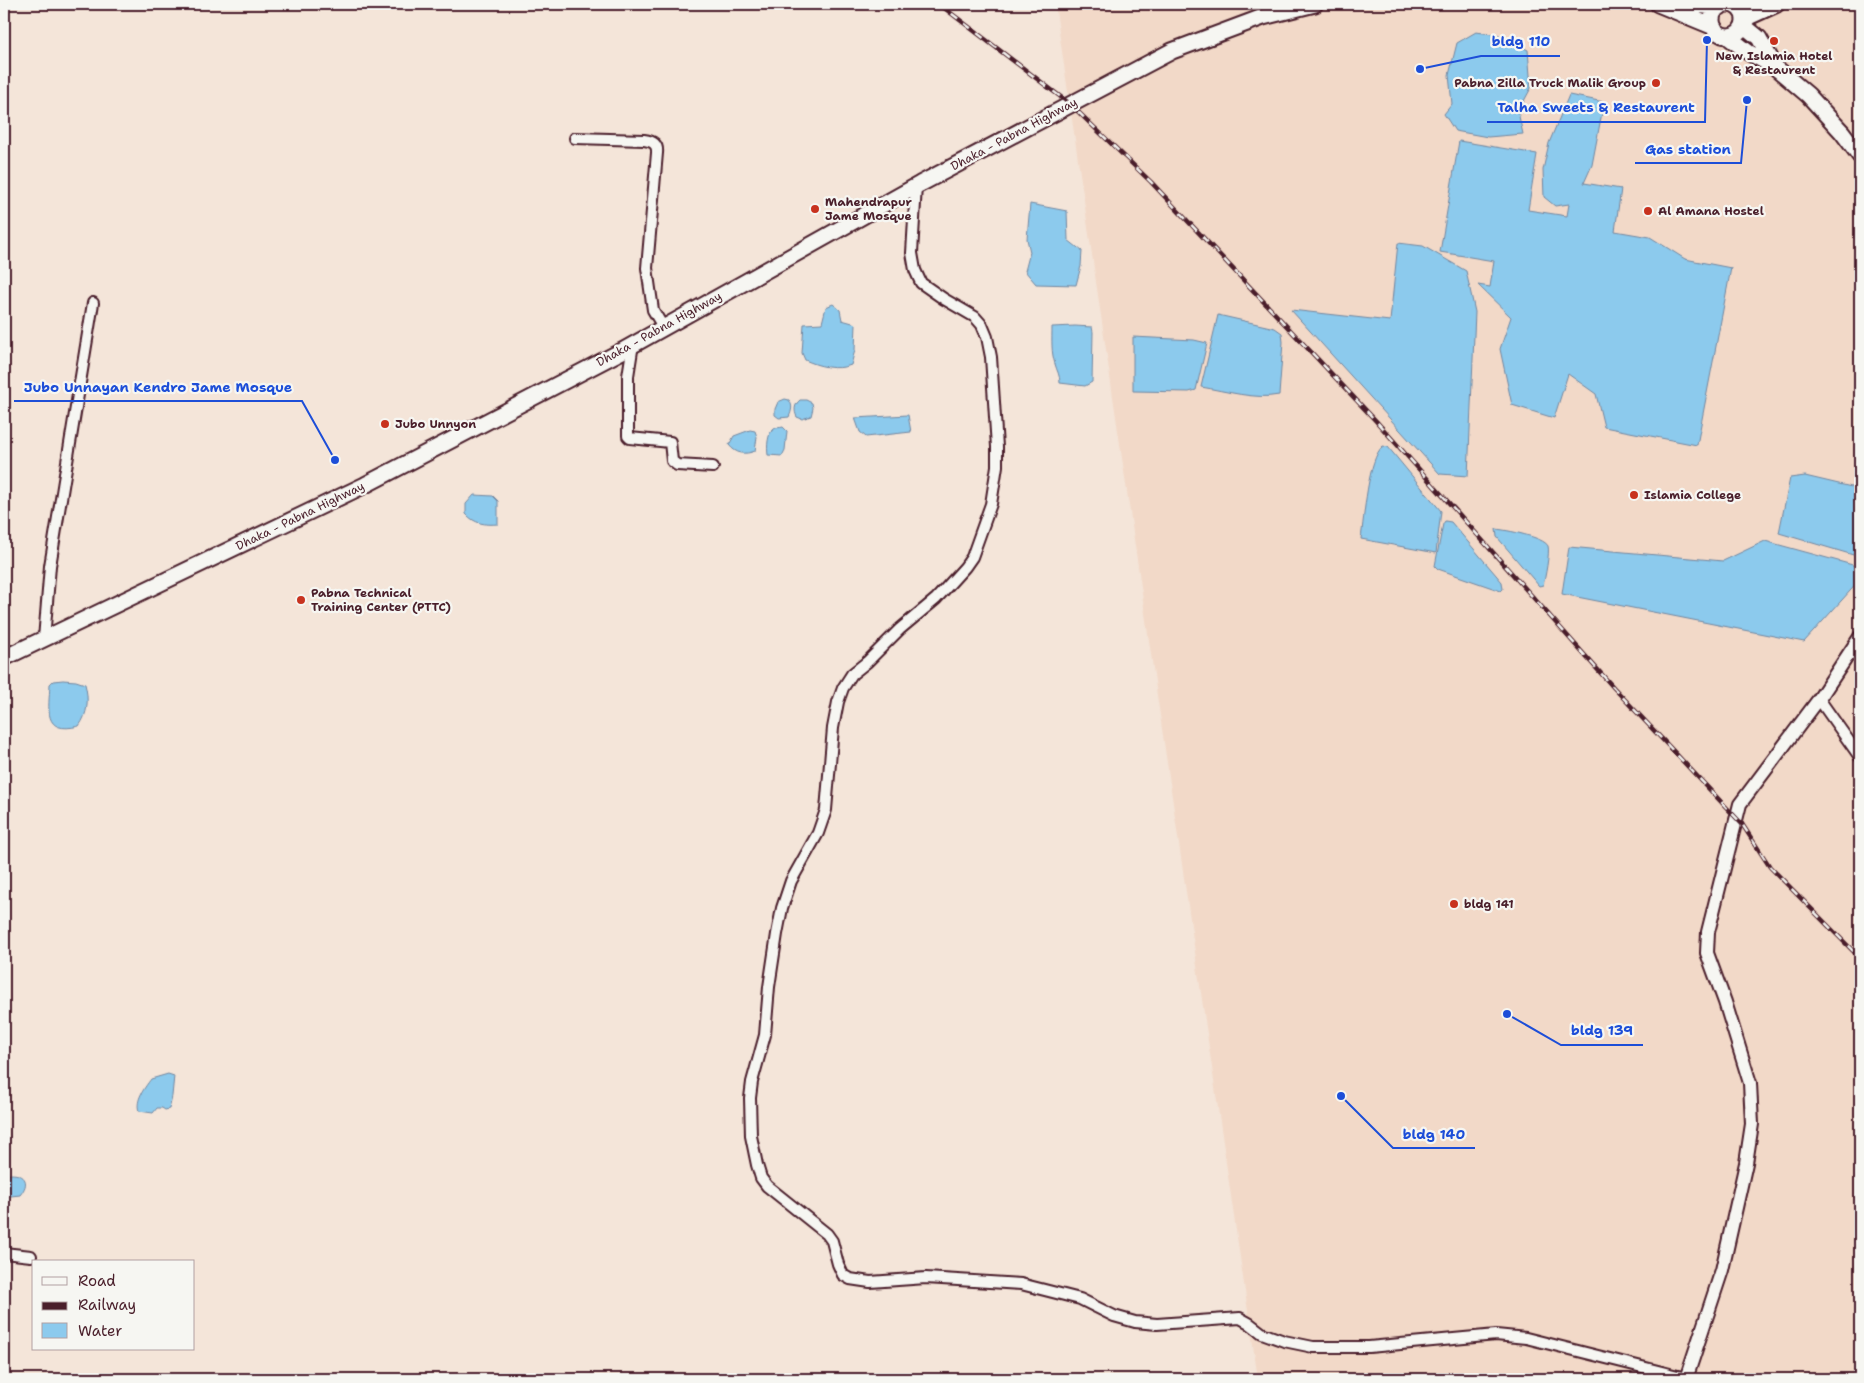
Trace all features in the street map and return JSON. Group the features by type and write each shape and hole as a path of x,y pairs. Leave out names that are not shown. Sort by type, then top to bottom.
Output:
{"highway":[{"name":"Dhaka - Pabna Highway","path":"4,658 365,485 633,344 916,186 1172,51 1263,17 1315,4"},
{"path":"1658,4 1714,27"},
{"path":"1677,4 1730,5 1740,9 1744,22 1759,38 1775,67"},
{"path":"1727,36 1737,33 1744,22 1777,4"},
{"path":"1730,5 1714,13 1714,27 1717,32 1727,36 1748,52 1775,67 1808,95 1842,132 1860,156"}],"main road":[{"path":"1686,1379 1722,1270 1746,1163 1752,1124 1750,1083 1725,1002 1707,953 1708,932 1740,804 1819,700 1860,637"}],"street":[{"path":"575,138 644,140 653,142 656,145 658,153 648,268 653,310 663,327"},
{"path":"916,186 912,253 914,270 921,283 975,317 982,325 987,337 991,357 997,466 991,504 972,557 936,599 900,629 867,662 852,674 843,688 838,702 833,728 826,810 818,834 791,881 782,908 769,987 765,1035 752,1082 750,1098 751,1136 761,1178 827,1234 832,1241 838,1264 844,1274 850,1279 859,1282 926,1278 1021,1284 1080,1299 1123,1320 1157,1324 1240,1318 1250,1322 1262,1333 1284,1341 1313,1346 1369,1347 1496,1335 1526,1338 1686,1379"},
{"path":"44,639 52,557 93,303"},
{"path":"633,344 628,376 628,436 630,438 670,442 672,460 677,465 713,467"},
{"path":"1819,700 1860,757"},
{"path":"4,1253 31,1256"}],"shaded area":[{"path":"1055,4 1860,4 1860,1379 1258,1379"}],"water":[{"path":"1476,32 1499,35 1528,50 1531,88 1518,112 1523,134 1488,137 1455,131 1444,114 1452,104 1449,75 1457,43"},
{"path":"1569,95 1604,102 1592,165 1584,183 1621,189 1615,231 1650,237 1685,259 1731,268 1697,445 1604,427 1596,394 1568,374 1554,418 1512,405 1500,349 1511,317 1478,285 1490,287 1494,261 1440,252 1459,141 1537,154 1528,210 1567,216 1569,204 1555,206 1544,197 1543,170 1549,143"},
{"path":"1030,204 1067,211 1068,240 1082,251 1081,266 1076,285 1036,284 1025,271 1030,252 1027,239"},
{"path":"1398,243 1423,246 1466,271 1475,312 1468,476 1440,474 1291,310 1390,321"},
{"path":"833,304 840,310 842,320 856,324 855,350 851,365 840,368 828,367 805,360 802,353 804,324 822,323 826,307"},
{"path":"1218,315 1275,328 1282,333 1279,395 1250,396 1201,387"},
{"path":"1052,327 1092,327 1093,332 1092,382 1085,386 1060,383 1053,355"},
{"path":"1133,337 1194,340 1207,343 1196,390 1189,392 1133,391"},
{"path":"785,399 789,400 792,406 791,412 789,417 779,418 775,415 775,409 778,402"},
{"path":"800,400 812,403 811,416 802,419 797,417 795,408"},
{"path":"908,415 911,432 866,437 860,432 855,418"},
{"path":"783,427 787,431 785,450 782,456 768,455 770,434 775,428"},
{"path":"750,430 755,431 757,437 755,451 741,453 729,445 734,436"},
{"path":"1383,446 1388,447 1441,511 1436,553 1361,539 1370,475 1378,453"},
{"path":"1805,476 1860,489 1860,557 1779,533 1790,478"},
{"path":"474,495 493,496 498,501 498,524 481,523 473,520 466,514 466,504"},
{"path":"1445,521 1451,522 1502,582 1503,589 1501,591 1438,569 1435,566"},
{"path":"1496,529 1532,537 1548,546 1548,559 1543,585 1539,586 1497,537"},
{"path":"1765,541 1860,567 1860,580 1804,642 1562,594 1569,547 1723,561"},
{"path":"63,680 85,684 87,706 79,726 59,727 50,718 50,684 53,681"},
{"path":"168,1074 174,1076 169,1109 157,1108 153,1113 139,1111 139,1098 151,1079"},
{"path":"11,1174 23,1177 25,1180 25,1187 20,1195 11,1196 4,1194 4,1175"}],"railway":[{"path":"939,4 1070,104 1151,182 1376,421 1614,688 1742,824 1770,867 1860,958"}],"place":[{"name":"Talha Sweets & Restaurent","path":"1707,40"},
{"name":"New Islamia Hotel & Restaurent","path":"1774,41"},
{"name":"bldg 110","path":"1420,69"},
{"name":"Pabna Zilla Truck Malik Group","path":"1656,83"},
{"name":"Gas station","path":"1747,100"},
{"name":"Mahendrapur Jame Mosque","path":"815,209"},
{"name":"Al Amana Hostel","path":"1648,211"},
{"name":"Jubo Unnyon","path":"385,424"},
{"name":"Jubo Unnayan Kendro Jame Mosque","path":"335,460"},
{"name":"Islamia College","path":"1634,495"},
{"name":"Pabna Technical Training Center (PTTC)","path":"301,600"},
{"name":"bldg 141","path":"1454,904"},
{"name":"bldg 139","path":"1507,1014"},
{"name":"bldg 140","path":"1341,1096"}]}
